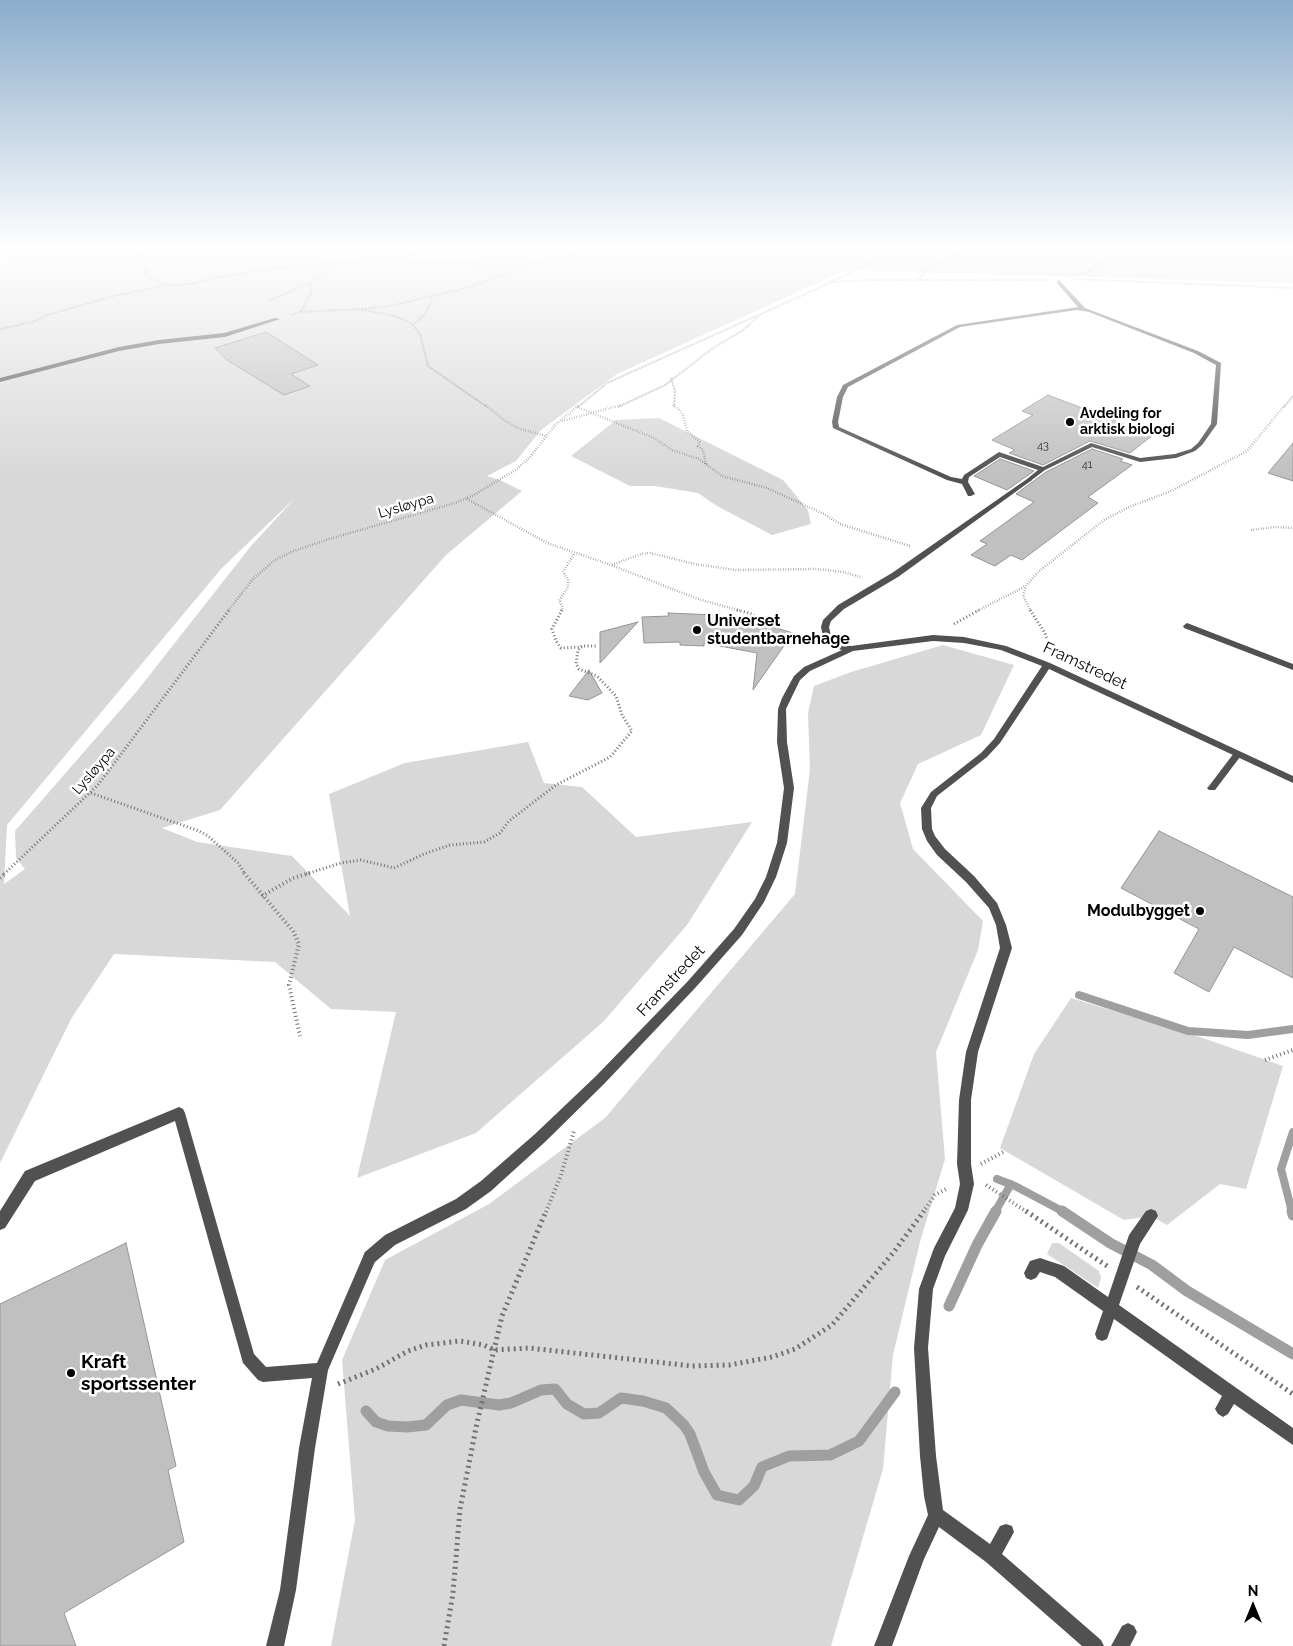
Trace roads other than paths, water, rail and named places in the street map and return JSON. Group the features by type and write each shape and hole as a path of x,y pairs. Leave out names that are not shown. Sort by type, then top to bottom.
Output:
{"street":[{"path":"0,380 119,349 159,342 225,335 261,324"},
{"path":"965,482 949,479 836,428 835,422 840,397 845,386 959,326 974,324"},
{"path":"851,649 841,647 827,637 825,627 827,620 841,607 928,553 1043,470 1091,445 1140,460 1176,456 1188,453 1210,431 1215,421 1220,374 1218,362 1124,324"},
{"path":"971,494 965,482 966,476 999,454 1043,470"},
{"path":"1187,626 1293,667"},
{"name":"Framstredet","path":"319,1377 370,1257 390,1240 461,1204 480,1191 540,1138 600,1080 692,984 738,932 759,902 772,877 785,825 789,788 782,742 782,709 797,678 806,669 851,649 910,640 949,638 1003,648 1046,665 1293,780"},
{"path":"884,1646 917,1556 936,1515 928,1456 921,1348 926,1289 939,1253 961,1210 967,1184 964,1164 965,1100 972,1052 1006,948 1002,925 993,906 970,879 941,852 931,838 927,829 926,808 934,794 984,755 997,740 1046,665"},
{"path":"1212,788 1237,755"},
{"path":"0,1223 30,1176 179,1113 248,1358 263,1374 319,1377 307,1448 288,1590 275,1646"},
{"path":"1102,1334 1132,1246 1151,1216"},
{"path":"1031,1272 1035,1266 1040,1265 1059,1271 1293,1437"},
{"path":"1223,1409 1231,1393"},
{"path":"936,1515 992,1556 1096,1646"},
{"path":"992,1556 1006,1532"}],"waterway":[{"path":"1079,995 1188,1031 1248,1035 1293,1029"},
{"path":"1292,1212 1281,1169 1293,1132"},
{"path":"997,1179 1011,1184"},
{"path":"995,1212 1011,1184"},
{"path":"1011,1184 1064,1212"},
{"path":"949,1306 977,1245 996,1211"},
{"path":"1062,1211 1110,1243 1152,1265 1187,1291 1293,1354"},
{"path":"1292,1211 1293,1215"},
{"path":"366,1411 376,1422 388,1426 407,1427 426,1425 447,1405 461,1400 499,1405 511,1403 541,1390 555,1389 567,1404 584,1414 599,1413 621,1398 643,1401 666,1408 684,1425 690,1434 704,1472 717,1495 739,1500 754,1486 762,1467 789,1456 830,1455 859,1441 895,1392"}],"place":[{"name":"Avdeling for arktisk biologi","path":"1070,422"},
{"name":"Universet studentbarnehage","path":"697,630"},
{"name":"Modulbygget","path":"1200,911"},
{"name":"Kraft sportssenter","path":"71,1373"}]}
